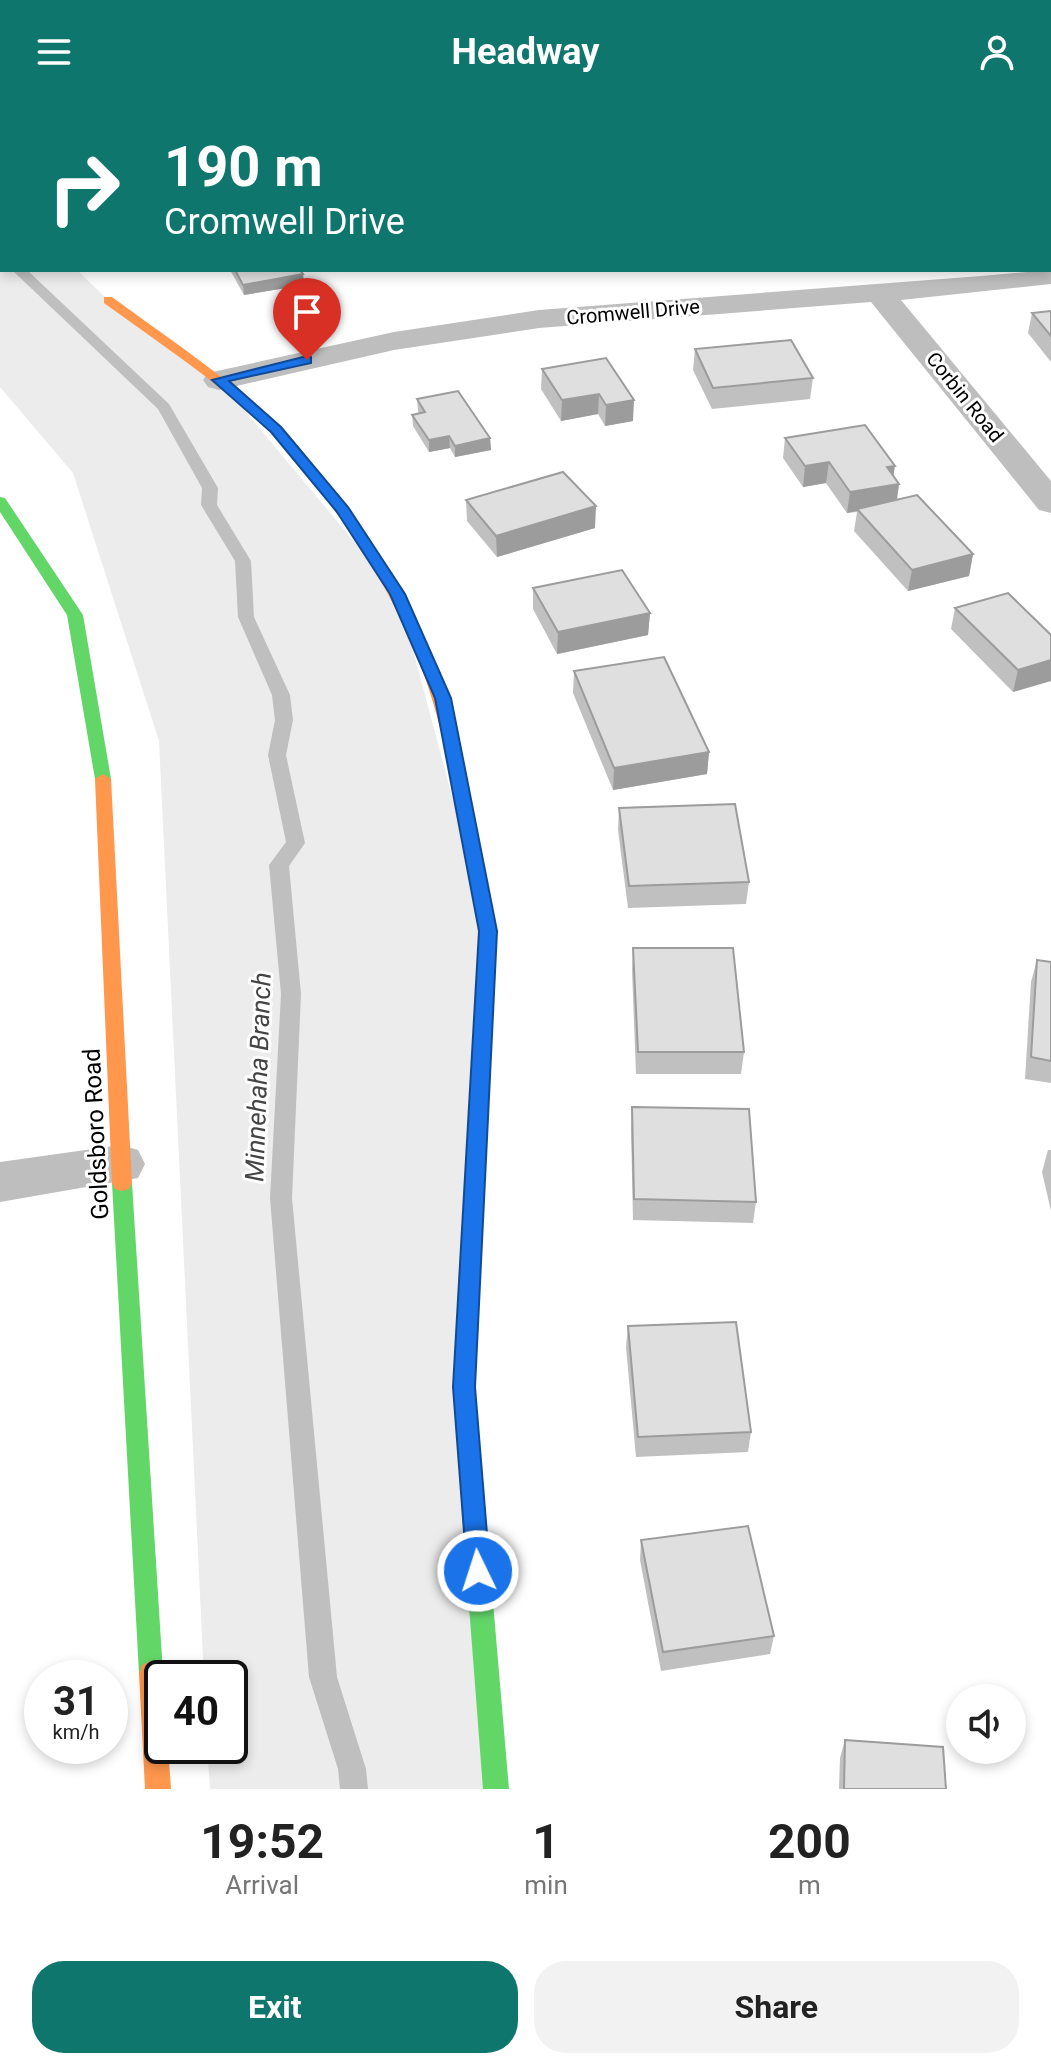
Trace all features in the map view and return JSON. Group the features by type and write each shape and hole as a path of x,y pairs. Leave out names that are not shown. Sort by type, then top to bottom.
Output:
{"street":[{"name":"Cromwell Drive","path":"219,380 394,341 539,319 981,285 1051,275"},
{"name":"Corbin Road","path":"878,292 1051,503"},
{"path":"108,300 219,380 276,430 343,510 398,594 443,698 488,931 464,1387 496,1789"},
{"name":"Goldsboro Road","path":"0,501 75,615 105,793 121,1164 158,1789"},
{"path":"0,1182 121,1164"}],"shaded area":[{"path":"0,272 79,272 108,300 219,380 398,594 488,931 464,1387 496,1789 210,1789 208,1764 248,1764 248,1660 203,1660 159,741 73,473 0,387"}],"building":[{"path":"236,272 303,274 243,285"},
{"path":"1051,311 1051,336 1032,313"},
{"path":"791,340 813,378 713,388 695,349"},
{"path":"606,358 634,400 606,405 599,394 562,400 542,369"},
{"path":"458,391 490,438 455,446 449,436 429,440 412,415 425,412 417,399"},
{"path":"865,425 895,466 887,467 899,484 850,492 829,462 805,466 785,438"},
{"path":"563,472 596,506 496,536 466,500"},
{"path":"917,495 973,554 912,570 857,509"},
{"path":"622,570 650,613 558,632 533,588"},
{"path":"1008,593 1051,635 1051,660 1018,670 955,608"},
{"path":"664,657 709,752 614,768 574,671"},
{"path":"735,804 749,882 629,886 619,808"},
{"path":"633,948 733,948 744,1052 638,1052"},
{"path":"1037,960 1051,962 1051,1061 1031,1057"},
{"path":"632,1107 749,1109 756,1202 634,1199"},
{"path":"736,1322 751,1432 638,1437 628,1326"},
{"path":"748,1526 774,1636 663,1652 641,1540"},
{"path":"845,1740 943,1747 946,1789 844,1789"}],"waterway":[{"name":"Minnehaha Branch","path":"21,272 164,407 210,488 209,505 243,561 246,617 281,695 284,720 277,755 296,843 279,865 291,994 281,1198 323,1677 352,1769 354,1789"}],"traffic: fast":[{"path":"0,501 75,615 103,779"},
{"path":"450,736 488,931 477,1138"},
{"path":"122,1183 150,1660"},
{"path":"478,1567 496,1789"}],"traffic: slow":[{"path":"108,300 213,377 273,427 336,503 379,564 415,630 442,700 450,736"},
{"path":"103,779 122,1183"},
{"path":"477,1138 464,1387 478,1567"},
{"path":"156,1764 158,1789"}],"route":[{"path":"307,360 219,380 276,430 343,510 398,594 443,698 488,931 464,1387 478,1571"}]}
